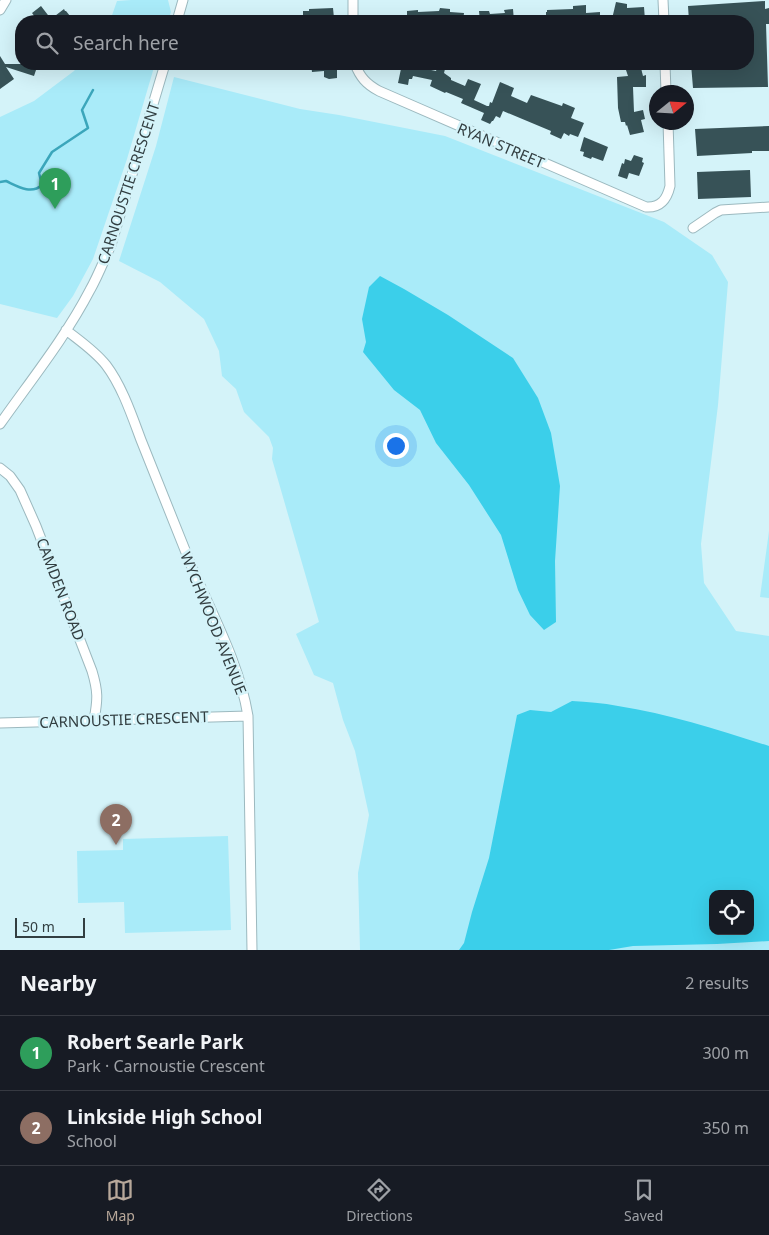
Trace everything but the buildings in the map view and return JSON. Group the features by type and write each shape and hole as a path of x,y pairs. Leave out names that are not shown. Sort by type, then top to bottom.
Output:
{"street":[{"path":"0,10 6,0"},
{"path":"179,15 183,0"},
{"path":"352,0 353,15"},
{"path":"663,0 664,15"},
{"name":"CARNOUSTIE CRESCENT","path":"0,424 66,330 89,291 111,245 163,70"},
{"name":"RYAN STREET","path":"358,70 365,82 379,91 646,207 659,205 666,198 670,186 668,130"},
{"path":"665,70 666,85"},
{"path":"693,228 721,210 769,207"},
{"name":"WYCHWOOD AVENUE","path":"66,330 96,354 116,380 133,418 189,561 236,670 245,699 248,716 252,950"},
{"name":"CAMDEN ROAD","path":"0,468 10,476 20,490 36,526 92,671 96,685 97,700 94,720"},
{"name":"CARNOUSTIE CRESCENT","path":"0,723 248,716"}],"shaded area":[{"path":"168,0 171,12 170,15 112,15 117,1"},
{"path":"153,70 127,159 93,259 73,296 57,318 0,304 0,117 34,101 74,71"},
{"path":"174,77 300,109 445,136 664,222 712,255 728,282 718,405 701,544 704,583 736,631 769,636 769,950 360,950 358,873 369,815 355,751 343,720 333,683 314,675 296,634 319,622 272,459 273,448 269,437 244,412 236,389 222,376 219,351 204,319 160,282 119,261 156,146"},
{"path":"380,276 448,315 513,358 538,398 551,433 560,486 555,561 556,622 544,630 530,615 518,590 501,535 469,485 436,443 420,410 394,390 363,352 366,342 362,319 369,287"},
{"path":"769,531 769,598 760,597"},
{"path":"572,701 612,705 675,718 769,746 769,941 633,946 609,950 459,950 464,943 489,858 517,715 530,710 551,712"},
{"path":"228,836 231,930 125,933 124,902 78,903 77,851 123,850 123,839"}],"waterway":[{"path":"0,182 6,181 29,189 38,188 42,185 39,173 52,152 88,128 82,110 93,90"}],"place":[{"name":"Robert Searle Park","path":"55,209"},
{"name":"Linkside High School","path":"116,845"}]}
